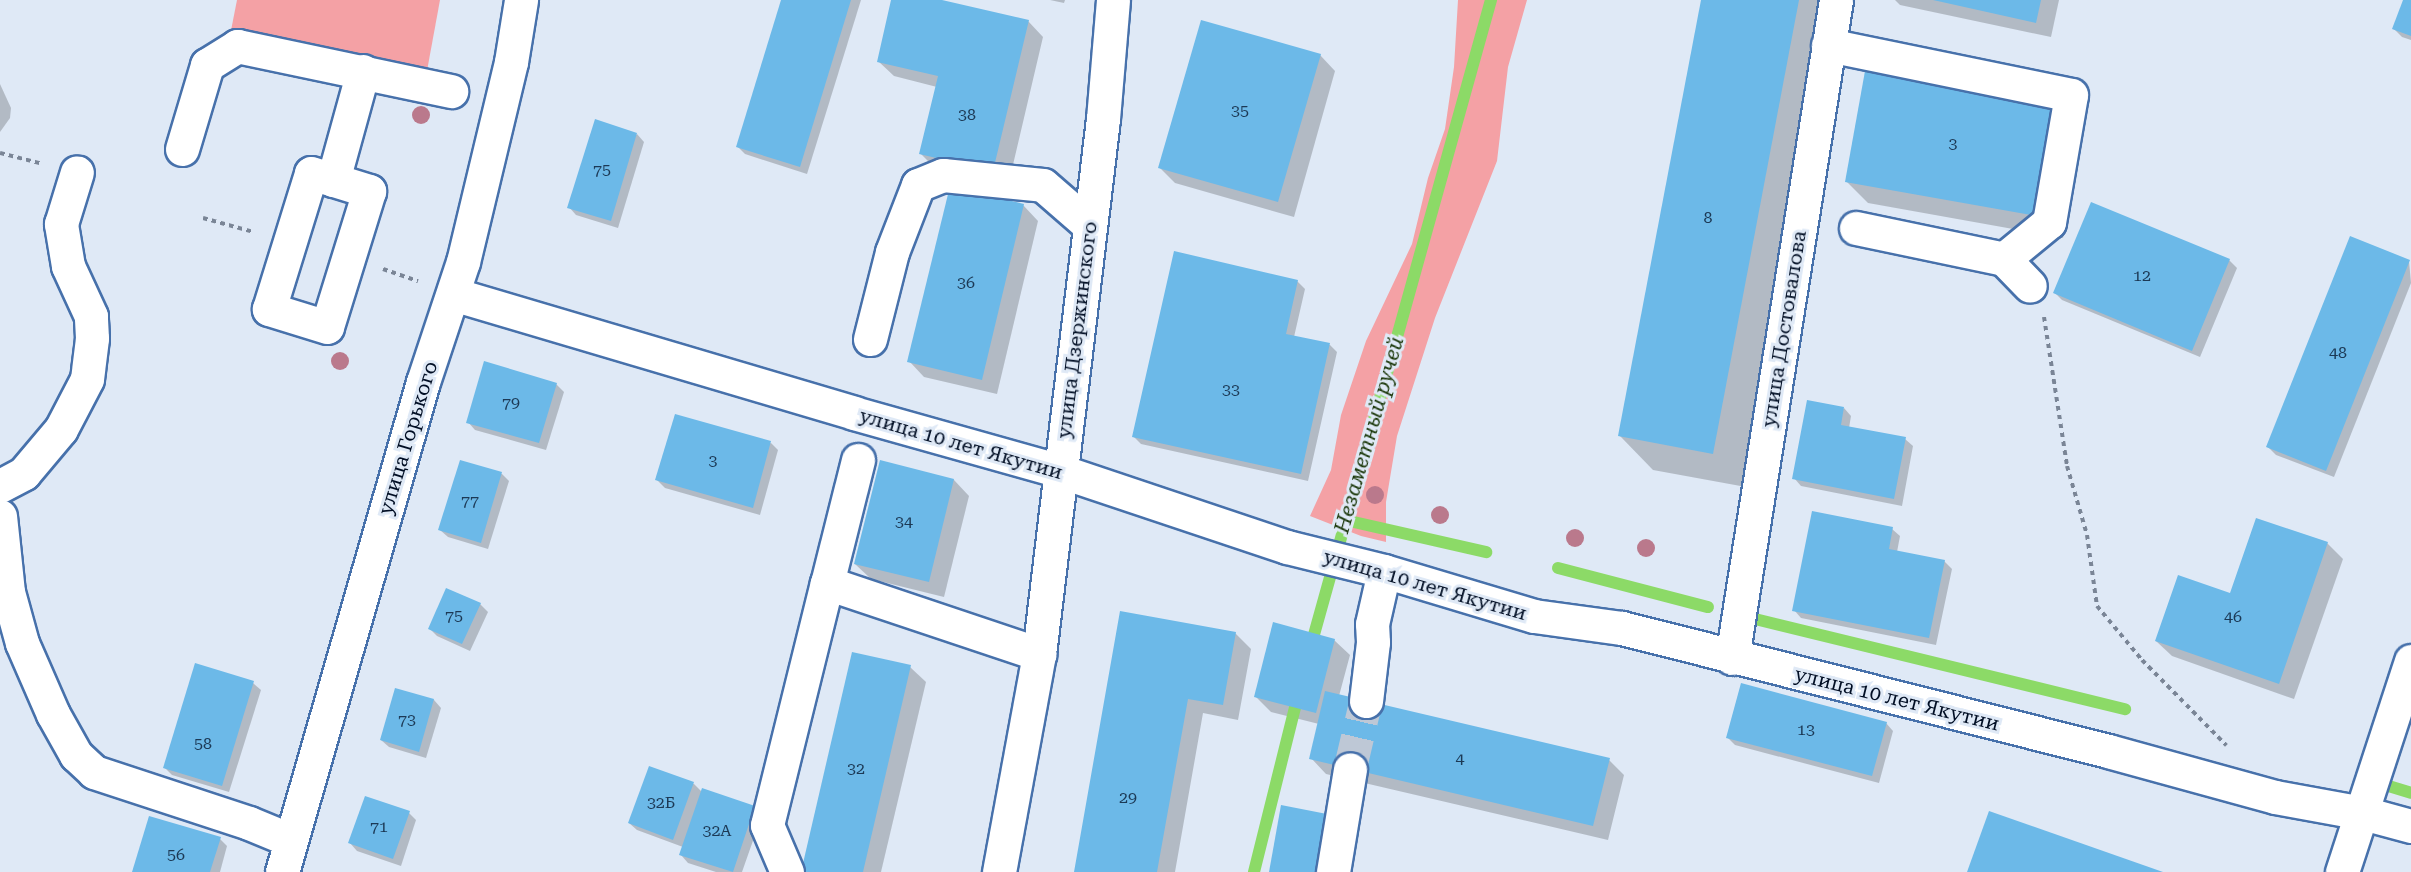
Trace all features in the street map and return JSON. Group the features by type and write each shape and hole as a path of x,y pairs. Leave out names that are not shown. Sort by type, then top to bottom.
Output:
{"street":[{"name":"улица Горького","path":"282,872 423,382 453,294 511,62 522,0"},
{"name":"улица Дзержинского","path":"999,872 1039,654 1103,119 1113,0"},
{"name":"улица Достовалова","path":"1732,658 1836,0"},
{"path":"1828,45 2071,94 2049,222 2004,259"},
{"path":"182,149 207,65 237,46 451,91"},
{"path":"333,180 363,71"},
{"path":"0,486 24,474 61,429 87,379 92,338 91,316 68,266 61,224 77,172"},
{"path":"870,339 892,252 918,185 943,176 1043,185 1089,225"},
{"path":"1856,228 2004,259 2030,286"},
{"name":"улица 10 лет Якутии","path":"453,294 854,413 1060,471 1287,547 1384,571 1534,616 1622,628 1732,658 2108,751 2275,797 2362,813 2411,826"},
{"path":"787,872 767,825 858,460"},
{"path":"0,516 8,592 22,642 53,714 76,755 94,772 249,823 290,840"},
{"path":"1366,701 1373,642 1372,624 1384,571"},
{"path":"827,583 1039,654"},
{"path":"2342,872 2411,661"},
{"path":"1333,872 1350,769"}],"path":[{"path":"2030,286 2046,322 2067,466 2087,535 2097,606 2142,660 2234,754"}],"shaded area":[{"path":"237,0 440,0 422,98 225,61"},
{"path":"1458,0 1527,0 1508,67 1497,161 1435,318 1397,436 1386,502 1386,542 1361,536 1310,516 1331,470 1341,415 1366,341 1412,244 1428,178 1445,129 1454,67"}],"building":[{"path":"781,0 851,0 800,167 736,147"},
{"path":"891,0 942,0 1029,20 993,171 919,154 938,76 877,62"},
{"path":"1701,0 1799,0 1713,454 1618,436"},
{"path":"1933,0 2041,0 2036,23"},
{"path":"2403,0 2411,0 2411,36 2392,29"},
{"path":"1201,20 1321,54 1278,202 1158,168"},
{"path":"1865,71 2062,107 2042,217 1845,182"},
{"path":"595,119 637,133 611,221 567,208"},
{"path":"950,186 1024,204 982,380 907,362"},
{"path":"2091,202 2230,259 2192,351 2053,293"},
{"path":"2350,236 2410,260 2326,471 2266,447"},
{"path":"1174,251 1298,280 1286,334 1330,343 1301,474 1132,437"},
{"path":"484,361 557,383 539,443 466,423"},
{"path":"1807,400 1844,407 1841,425 1906,437 1894,499 1792,479"},
{"path":"675,414 771,441 753,508 655,480"},
{"path":"460,460 502,472 481,543 438,530"},
{"path":"880,460 954,479 929,582 854,564"},
{"path":"1812,511 1893,527 1889,549 1945,560 1929,638 1792,611"},
{"path":"2256,518 2328,542 2279,684 2155,641 2178,575 2230,593"},
{"path":"446,588 481,603 462,644 428,629"},
{"path":"1120,611 1236,632 1223,705 1188,699 1157,872 1074,872"},
{"path":"1273,622 1335,639 1316,713 1254,697"},
{"path":"852,652 911,665 863,872 801,872"},
{"path":"195,663 254,681 222,786 163,768"},
{"path":"1741,683 1887,722 1872,776 1726,738"},
{"path":"395,688 434,699 419,752 380,740"},
{"path":"1325,691 1610,758 1593,826 1309,759"},
{"path":"649,766 694,782 673,840 628,823"},
{"path":"702,788 755,806 733,872 679,855"},
{"path":"365,796 410,811 393,859 348,843"},
{"path":"1281,805 1332,815 1321,872 1269,872"},
{"path":"1989,811 2163,872 1967,872"},
{"path":"149,816 221,837 210,872 132,872"}],"waterway":[{"name":"Незаметный ручей","path":"1310,649 1491,0"},
{"path":"1345,520 1486,552"},
{"path":"1558,568 1708,607"},
{"path":"1755,619 2125,709"},
{"name":"Незаметный ручей","path":"1254,872 1299,692"},
{"path":"2382,784 2411,793"}],"tunnel":[{"path":"1350,769 1366,701"}]}
